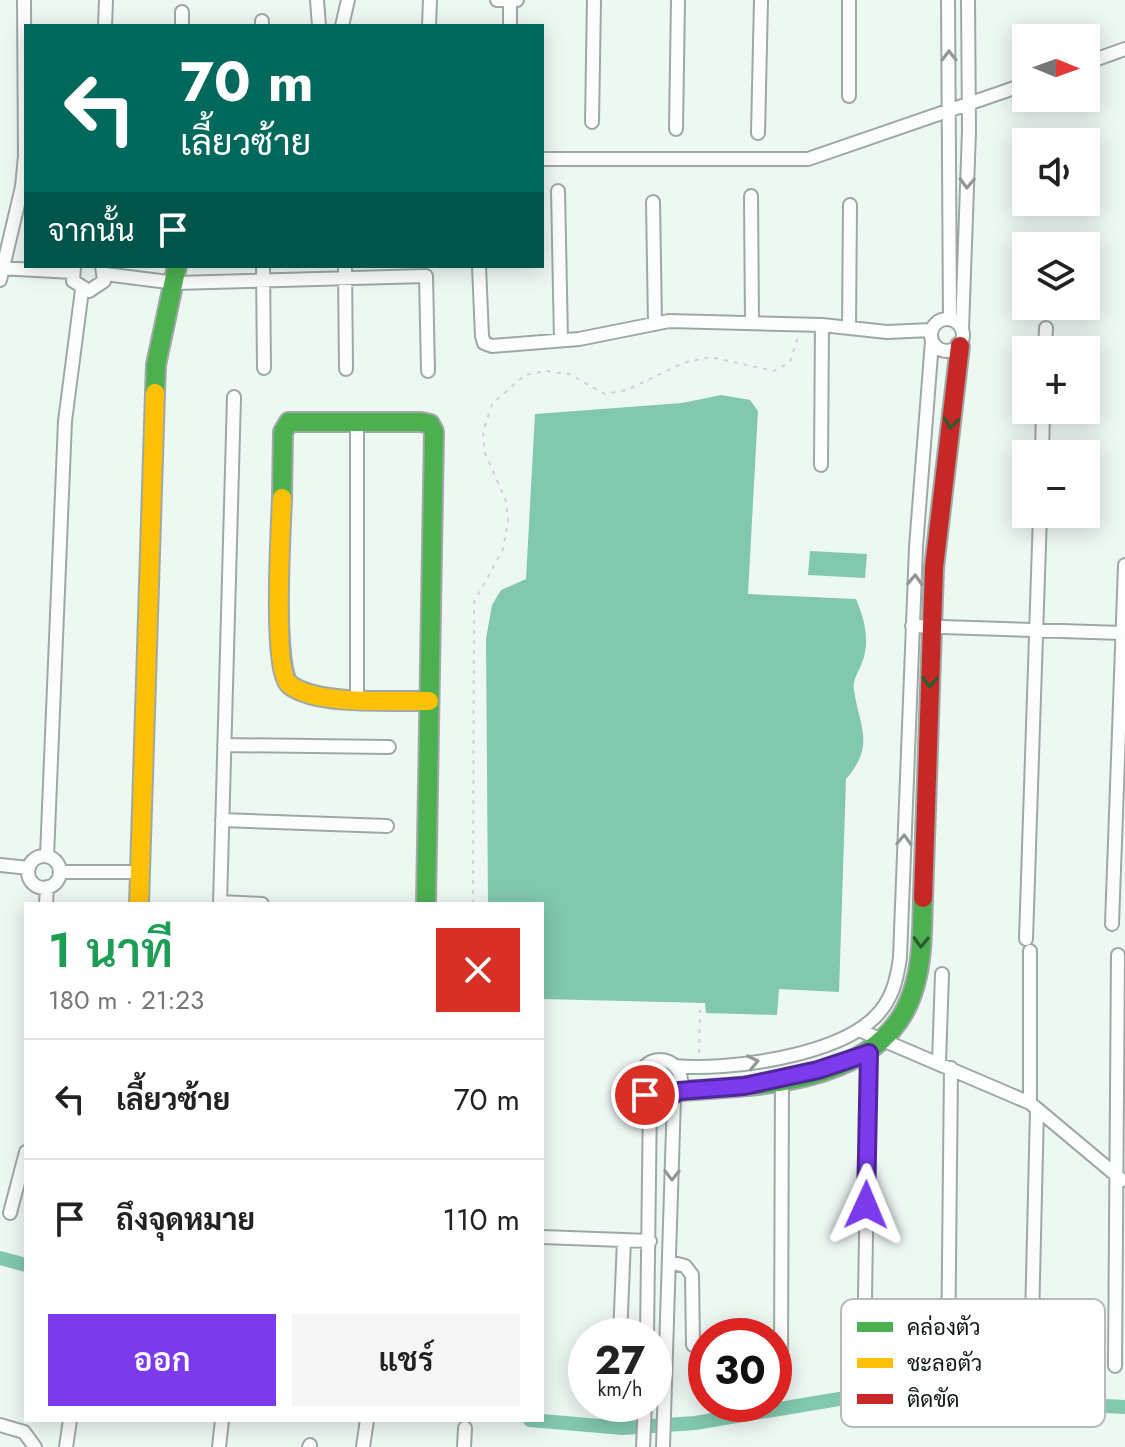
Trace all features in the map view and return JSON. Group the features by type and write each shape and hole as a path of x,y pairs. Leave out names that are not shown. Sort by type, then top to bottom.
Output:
{"street":[{"path":"24,0 24,24"},
{"path":"105,24 106,0"},
{"path":"317,0 319,24"},
{"path":"342,24 348,0"},
{"path":"429,24 430,0"},
{"path":"497,0 517,0"},
{"path":"510,0 510,24"},
{"path":"592,122 594,0"},
{"path":"676,129 678,0"},
{"path":"758,133 761,0"},
{"path":"849,0 849,96"},
{"path":"948,0 950,319 961,338"},
{"path":"950,319 938,321 932,336 912,626 897,977 881,1011 859,1030 781,1056 699,1068 675,1066 657,1060 642,1071 642,1090 650,1099 662,1102 676,1094 782,1078 876,1047 908,1007 919,975 934,568 961,338 969,105 968,0"},
{"path":"182,12 182,24"},
{"path":"1100,58 1125,49"},
{"path":"544,159 808,159 1012,89"},
{"path":"24,166 22,187 1,272 73,269 73,281 82,290 95,290 104,270 263,282 345,272 426,271 428,371"},
{"path":"558,191 561,340"},
{"path":"751,196 752,323"},
{"path":"653,202 655,324"},
{"path":"849,328 850,205"},
{"path":"263,268 264,368"},
{"path":"479,268 484,343 492,346 561,340 669,321 822,325 932,336 945,352 961,338"},
{"path":"345,272 346,369"},
{"path":"139,902 156,365 176,274"},
{"path":"47,856 65,421 82,290"},
{"path":"821,465 822,325"},
{"path":"1046,328 1046,336"},
{"path":"220,902 234,397"},
{"path":"426,902 434,432 430,424 421,422 289,422 283,432 279,652 284,679 293,687 357,699 429,701"},
{"path":"357,422 357,699"},
{"path":"1031,1299 1033,1106 1028,945 1040,528"},
{"path":"1112,924 1125,565"},
{"path":"912,626 1122,633"},
{"path":"224,745 389,747"},
{"path":"905,812 926,813"},
{"path":"222,820 387,826"},
{"path":"47,856 56,862 60,872 56,882 47,887 35,885 29,868 35,858 47,856"},
{"path":"0,865 29,868"},
{"path":"60,872 139,872"},
{"path":"46,902 47,887"},
{"path":"1115,1366 1122,1180 1118,955"},
{"path":"942,974 947,1299"},
{"path":"859,1030 876,1047 945,1065 1033,1106 1122,1180"},
{"path":"866,1299 876,1047"},
{"path":"668,1318 676,1094 680,1074 675,1066"},
{"path":"781,1318 782,1078"},
{"path":"647,1318 650,1099"},
{"path":"10,1213 24,1160"},
{"path":"544,1237 650,1241"},
{"path":"621,1318 624,1240"},
{"path":"670,1262 685,1266 692,1275 693,1318"},
{"path":"66,1447 70,1422"},
{"path":"219,1447 222,1422"},
{"path":"643,1447 644,1422"},
{"path":"663,1447 664,1422"},
{"path":"0,1425 24,1432 35,1447"},
{"path":"363,1447 367,1426"},
{"path":"464,1447 465,1428"}],"path":[{"path":"473,902 474,602 503,549 508,521 506,501 485,453 483,432 492,404 525,375 546,371 569,374 605,394 627,390 683,363 710,357 774,371 790,362 801,325"},
{"path":"699,1068 700,1010"}],"shaded area":[{"path":"721,395 750,400 758,411 748,594 856,599 865,629 865,652 854,686 863,745 861,756 846,779 839,992 779,989 777,1015 706,1013 705,1003 544,999 544,902 488,902 486,639 492,605 501,590 526,579 535,414 682,403"},
{"path":"810,551 867,554 865,578 808,575"}],"waterway":[{"path":"0,1258 24,1264"},
{"path":"544,1421 623,1428 695,1423 841,1399"},
{"path":"1105,1406 1125,1407"}],"traffic: fast":[{"path":"155,393 156,365 177,268"},
{"path":"282,498 283,432 289,422 421,422 430,424 434,432 426,902"},
{"path":"679,1091 780,1082 846,1063 874,1046 897,1024 916,982 923,898"}],"traffic: slow":[{"path":"139,902 155,393"},
{"path":"282,498 279,628 284,674 290,685 303,692 337,699 429,701"}],"traffic: jam":[{"path":"923,898 934,568 960,346"}],"route":[{"path":"645,1095 662,1102 679,1091 744,1086 818,1070 869,1053 866,1205"}]}
